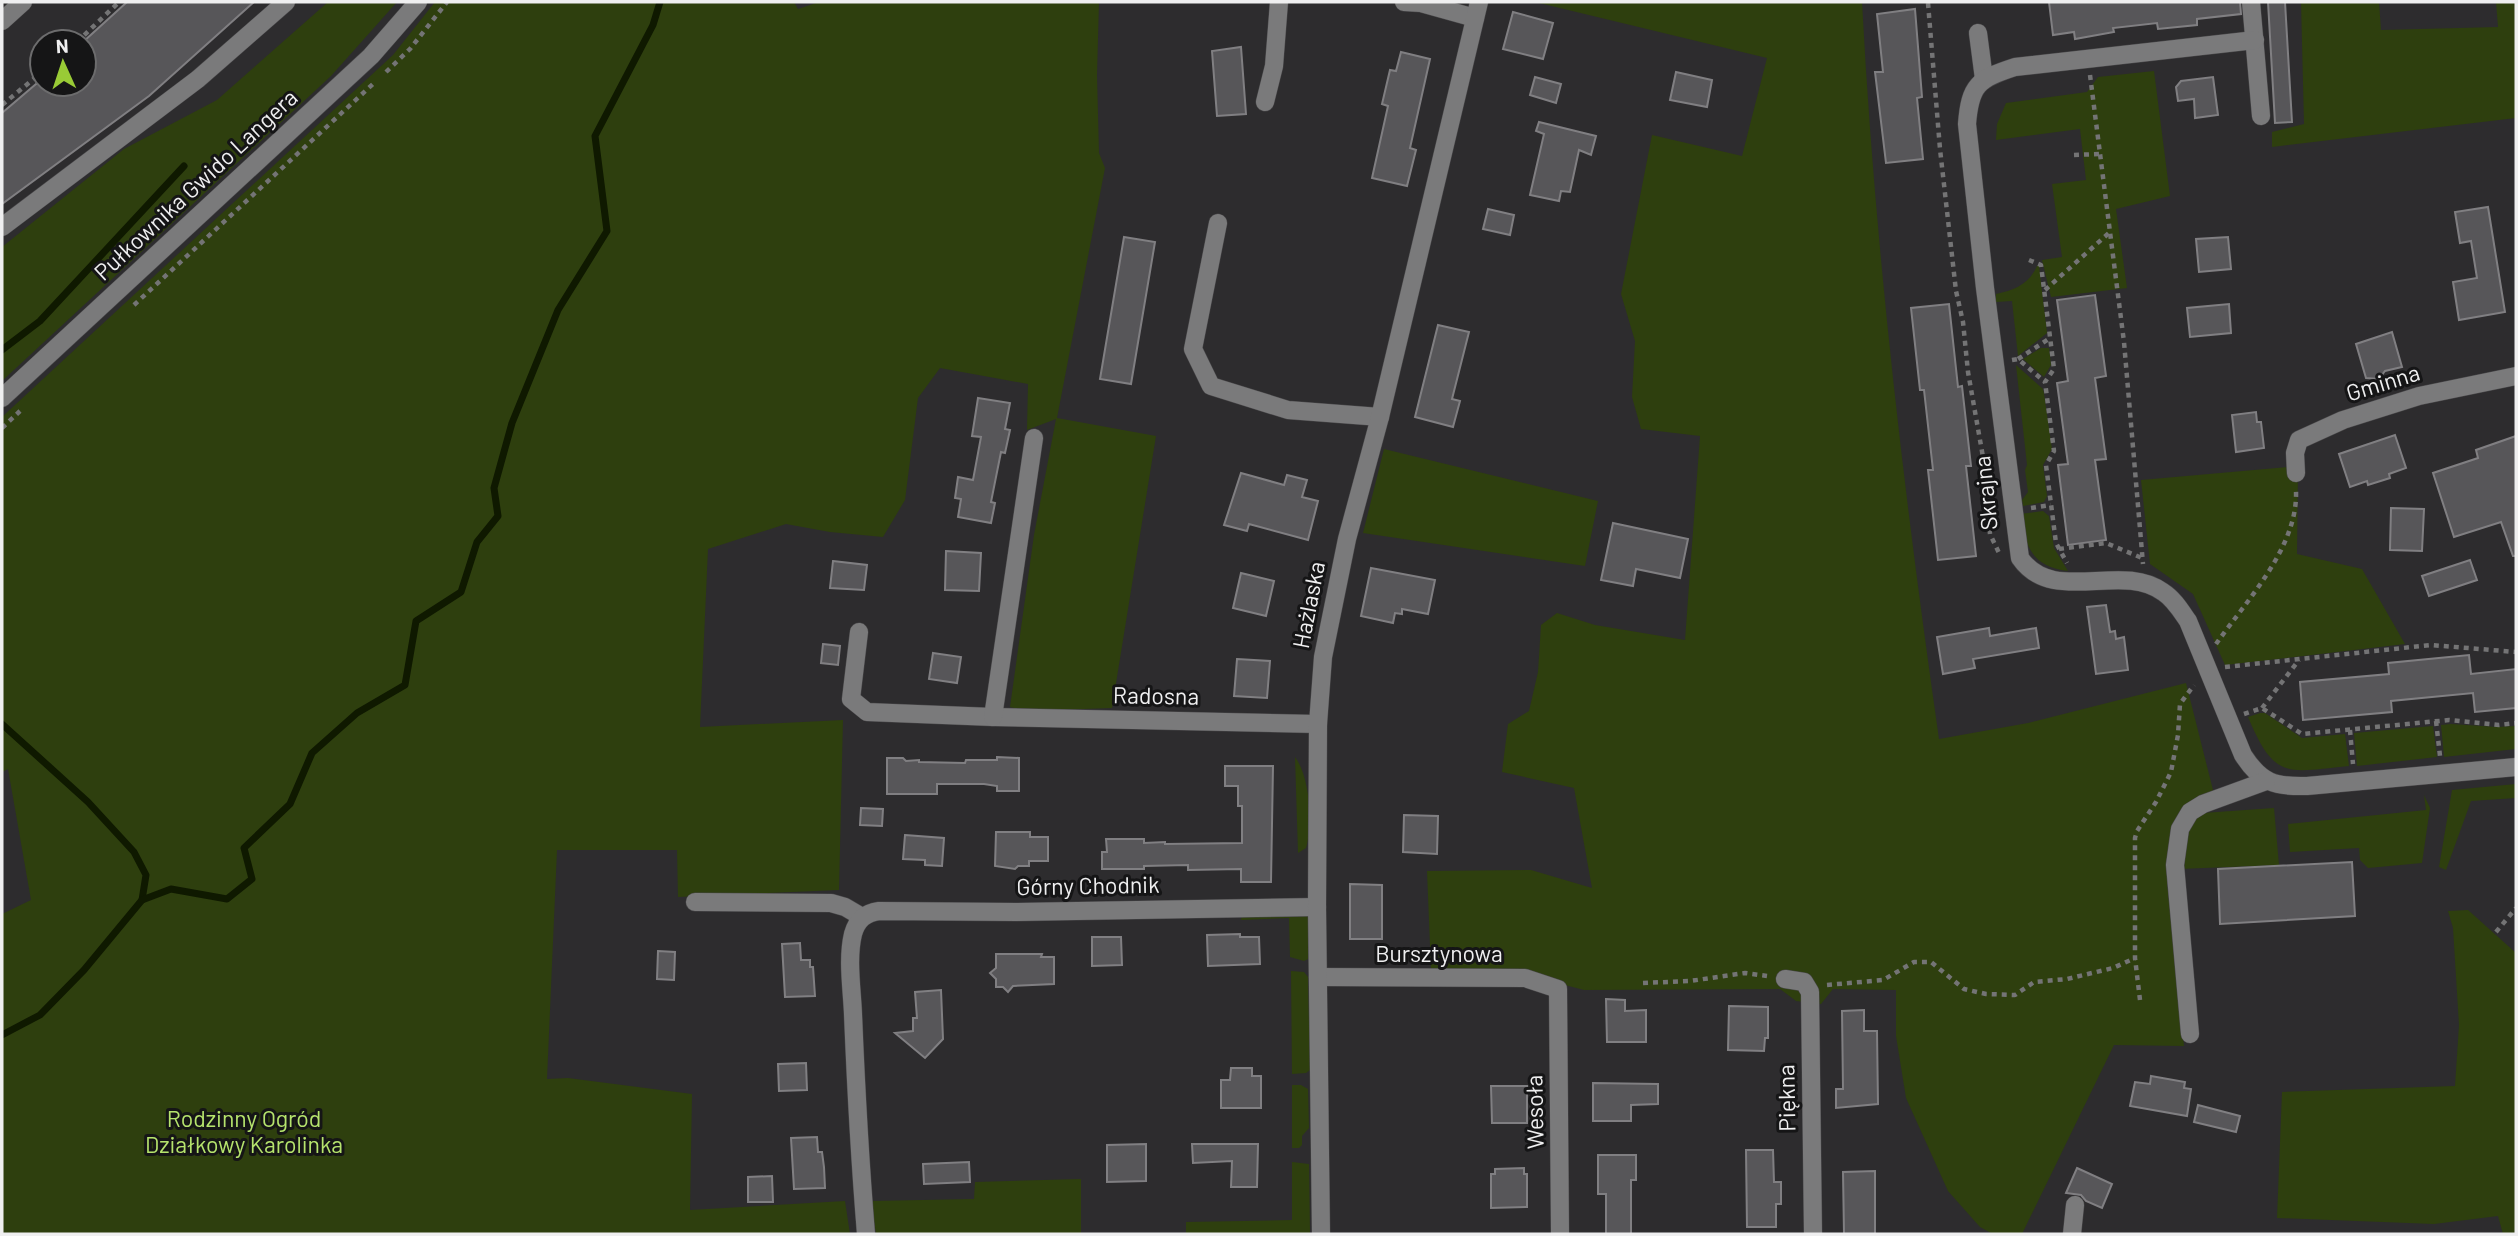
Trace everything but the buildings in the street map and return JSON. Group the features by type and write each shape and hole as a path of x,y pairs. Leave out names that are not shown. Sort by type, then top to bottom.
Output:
{"street":[{"path":"2,21 23,2"},
{"path":"2,227 198,79 286,2"},
{"name":"Pułkownika Gwido Langera","path":"2,398 371,56 418,2"},
{"path":"1265,102 1274,66 1279,2"},
{"path":"1404,2 1477,10"},
{"path":"2251,2 2261,116"},
{"name":"Hażlaska","path":"1321,1234 1317,907 1318,724 1323,657 1333,603 1477,10"},
{"path":"1978,33 1984,79 2015,66 2255,40"},
{"name":"Skrajna","path":"1984,79 1978,83 1969,99 1967,124 2016,543 2020,558 2032,572 2052,580 2144,583"},
{"path":"1217,223 1193,349 1211,386 1288,410 1380,417"},
{"name":"Gminna","path":"2296,472 2295,453 2299,440 2343,420 2419,396 2516,376"},
{"path":"993,717 1034,438"},
{"path":"2144,583 2162,591 2188,621 2243,755 2257,775 2266,781 2278,786 2307,786 2516,767"},
{"name":"Radosna","path":"859,632 851,699 867,712 1318,724"},
{"path":"2190,1034 2175,864 2180,829 2190,812 2203,804 2266,781"},
{"path":"695,902 831,904 845,907 862,917 853,933 851,965 859,1154 866,1234"},
{"name":"Górny Chodnik","path":"862,917 879,911 1017,912 1317,907"},
{"name":"Bursztynowa","path":"1318,977 1525,978 1558,989"},
{"path":"1785,979 1804,982 1810,992"},
{"name":"Wesoła","path":"1558,989 1560,1234"},
{"name":"Piękna","path":"1810,992 1813,1234"},
{"path":"2072,1234 2075,1205"}],"path":[{"path":"91,28 119,2"},
{"path":"1928,3 1940,149 1956,290 1983,457 1990,534 2004,558"},
{"path":"2088,59 2124,342 2144,583"},
{"path":"2,105 28,84"},
{"path":"2074,155 2100,154"},
{"path":"2044,291 2110,232"},
{"path":"2029,260 2041,265 2054,369 2045,382 2054,451 2046,465 2056,543 2070,568"},
{"path":"1995,362 2018,359 2050,338"},
{"path":"2018,359 2045,382"},
{"path":"2213,647 2282,552 2295,516 2296,472"},
{"path":"2059,549 2106,543 2142,558"},
{"path":"2227,679 2222,667 2431,645 2516,652"},
{"path":"2243,714 2262,708 2300,659"},
{"path":"2140,1000 2135,958 2135,838 2171,772 2180,704 2195,683"},
{"path":"2238,702 2247,725"},
{"path":"2262,708 2302,734 2436,721 2499,725 2516,723"},
{"path":"2436,721 2440,760"},
{"path":"2350,730 2353,768"},
{"path":"2496,932 2516,908"},
{"path":"1810,992 1820,986 1883,980 1914,962 1931,962 1964,989 1986,994 2015,995 2034,982 2067,979 2113,968 2135,958"},
{"path":"1643,983 1690,981 1745,973 1785,979"}],"green space":[{"path":"328,2 397,2 331,76 2,381 2,247 124,149 217,100"},
{"name":"Rodzinny Ogród Działkowy Karolinka","path":"435,2 794,2 798,9 819,2 1099,2 1099,153 1105,168 1057,418 1156,436 1112,708 1027,711 1010,707 1034,535 1056,419 1027,430 1028,384 940,368 918,398 905,500 883,537 786,524 708,549 700,727 843,720 839,890 678,897 677,850 557,850 547,1079 568,1078 692,1094 690,1210 845,1201 850,1234 2,1234 2,914 31,900 8,769 2,772 2,417 393,55"},
{"path":"1535,2 1862,2 1892,371 1939,739 2028,723 2186,683 2214,794 2173,833 2167,882 2184,1046 2114,1045 2022,1234 1993,1234 1980,1227 1948,1191 1906,1098 1896,1036 1896,990 1833,989 1821,1004 1796,1001 1780,989 1584,990 1561,984 1540,974 1431,970 1427,871 1531,870 1592,888 1574,788 1502,772 1508,724 1529,711 1538,672 1541,625 1557,613 1595,625 1685,640 1700,436 1641,429 1632,397 1635,341 1621,294 1652,135 1742,156 1767,58"},
{"path":"2301,2 2379,2 2381,30 2498,27 2496,2 2516,2 2516,118 2272,147 2272,132 2304,124"},
{"path":"2154,71 2170,196 2116,209 2127,288 2051,297 2042,260 2062,257 2052,184 2086,180 2080,129 1996,140 1997,124 2006,103 2087,92 2098,77"},
{"path":"2037,266 2047,333 2018,356 2012,301 1996,302 1996,294 2021,285"},
{"path":"2041,348 2049,348 2051,365 2044,377 2023,359"},
{"path":"2016,365 2043,389 2052,449 2043,465 2047,496 2044,502 2023,506 2022,500 2028,492 2025,470 2027,465"},
{"path":"1384,449 1598,501 1585,566 1363,533"},
{"path":"2298,466 2297,554 2362,569 2405,644 2225,665 2193,594 2150,564 2141,480"},
{"path":"2043,511 2049,516 2054,548 2068,571 2046,565 2032,553 2028,545 2020,514"},
{"path":"2265,713 2302,738 2345,734 2349,766 2311,770 2285,768 2266,752 2248,717"},
{"path":"2441,725 2515,726 2516,749 2444,757"},
{"path":"2433,726 2437,757 2357,766 2354,733"},
{"path":"1295,757 1304,776 1310,814 1306,848 1298,853"},
{"path":"2516,784 2516,798 2471,801 2446,870 2439,867 2452,790"},
{"path":"2424,795 2430,808 2422,863 2368,868 2360,860 2359,848 2290,852 2288,824 2426,810"},
{"path":"2274,808 2279,865 2179,869 2190,823 2203,813"},
{"path":"2468,910 2516,953 2516,1234 2503,1234 2498,1216 2434,1224 2277,1218 2282,1092 2455,1086 2459,1025 2453,928 2448,911"},
{"path":"1242,913 1305,913 1309,918 1308,959 1304,961 1290,957 1289,918 1241,920"},
{"path":"1291,971 1304,972 1308,977 1310,1070 1306,1073 1292,1074"},
{"path":"1292,1085 1301,1085 1308,1089 1309,1128 1302,1136 1302,1145 1299,1148 1292,1148"},
{"path":"1292,1162 1309,1164 1310,1234 1186,1234 1186,1222 1292,1220"},
{"path":"1081,1179 1081,1234 876,1234 871,1201 974,1199 975,1182"}],"waterway":[{"path":"2,1035 40,1015 84,970 142,900 171,889 227,899 252,879 244,848 290,804 312,753 357,713 405,685 416,621 461,592 477,542 498,516 494,488 512,423 558,310 607,231 595,136 653,25 660,2"},
{"path":"2,350 40,321 184,166"},
{"path":"2,724 88,802 134,852 146,875 142,900"}]}
